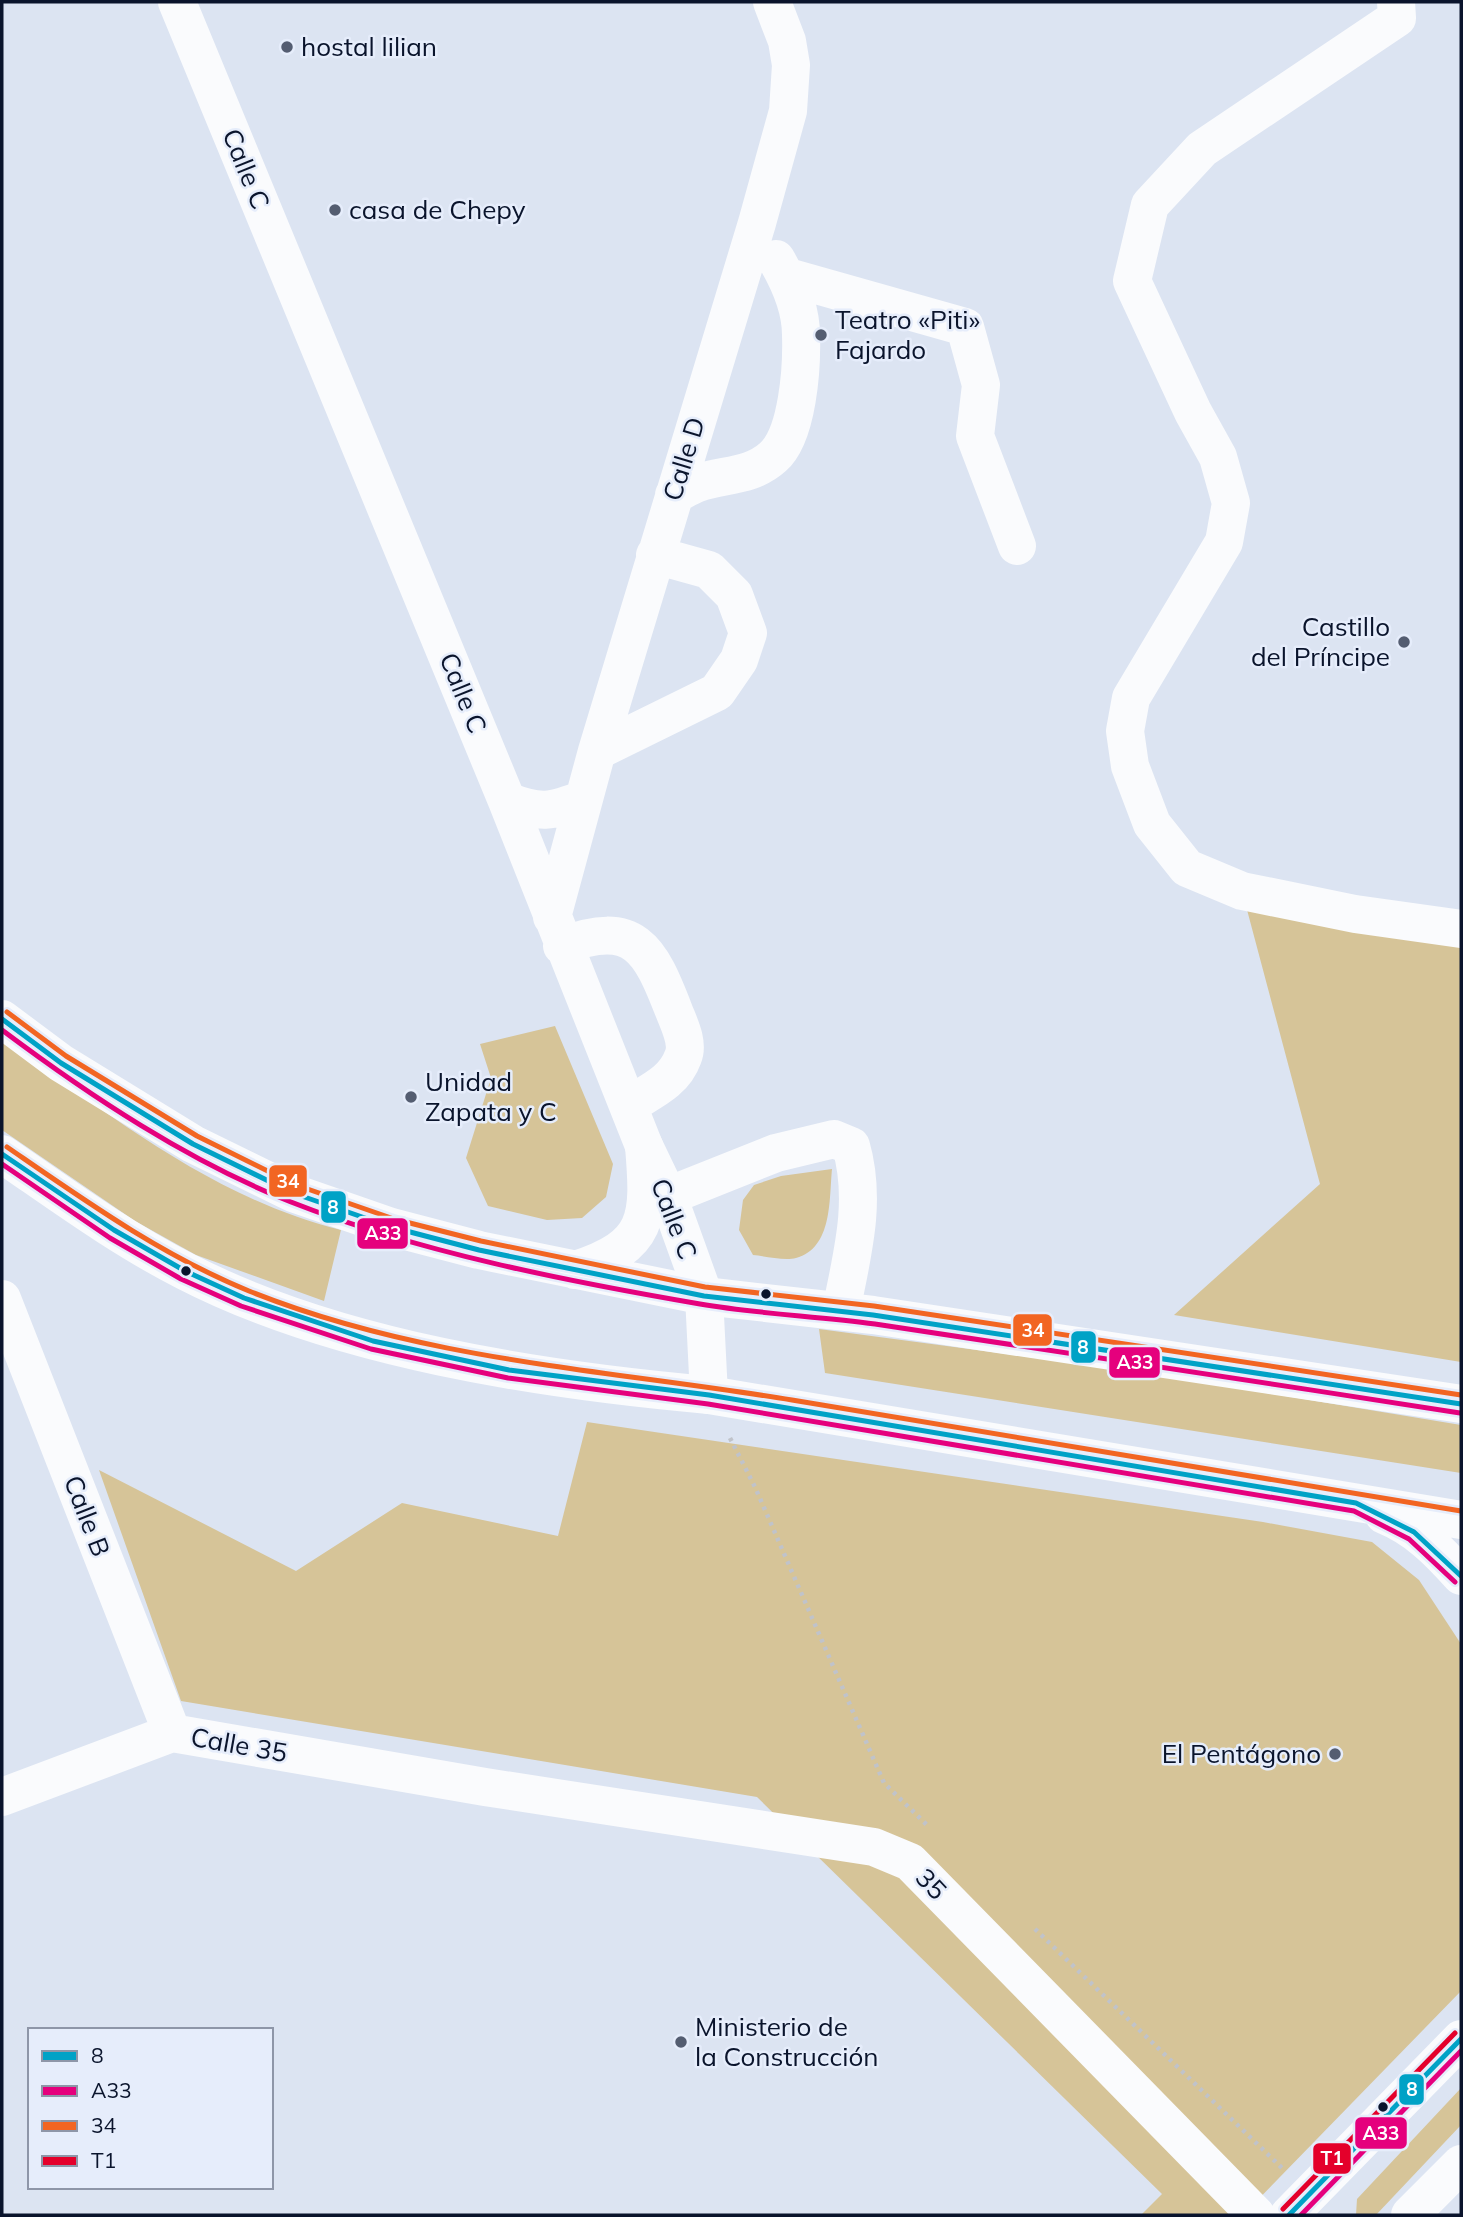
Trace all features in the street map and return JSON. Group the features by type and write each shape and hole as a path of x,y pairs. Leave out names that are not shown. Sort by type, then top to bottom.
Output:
{"main road":[{"name":"Calle C","path":"177,2 507,801 644,1146 668,1196 704,1296 709,1395"},
{"name":"Calle D","path":"557,931 583,799 757,223 792,91 787,41 772,2"},
{"path":"1396,2 1397,18 1202,149 1150,205 1132,281 1193,412 1218,457 1231,503 1224,542 1131,698 1125,731 1130,766 1152,824 1186,868 1242,891 1355,914 1461,929"},
{"path":"674,495 698,483 750,473 774,457 786,437 798,394 802,333 788,277 757,223"},
{"path":"788,277 965,327 981,384 975,436 1017,546"},
{"path":"597,751 717,692 740,660 748,633 734,594 709,570 656,555"},
{"path":"507,801 537,812 555,811 583,799"},
{"path":"557,931 617,937 643,950 657,966 682,1034 685,1053 672,1078 629,1105"},
{"path":"2,1019 61,1063 193,1144 293,1193 391,1227 479,1250 704,1296 841,1311 1461,1404"},
{"path":"668,1196 776,1153 834,1139 851,1146 858,1171 859,1223 841,1311"},
{"path":"575,1270 622,1250 639,1231 648,1198 644,1146"},
{"path":"2,1154 116,1232 186,1272 331,1329 424,1352 617,1387 709,1395 1461,1520"},
{"name":"Calle B","path":"2,1299 172,1733"},
{"path":"1356,1503 1406,1524 1440,1552 1461,1576"},
{"name":"Calle 35","path":"2,1797 172,1733 485,1787"},
{"name":"35","path":"485,1787 874,1847 910,1862 1256,2215"},
{"path":"1299,2205 1461,2039"},
{"path":"1409,2215 1461,2164"}],"path":[{"path":"755,1487 884,1783 933,1831"},
{"path":"1032,1927 1299,2205"}],"shaded area":[{"path":"1242,891 1461,924 1461,1362 1174,1315 1320,1184"},
{"path":"555,1026 613,1164 606,1197 582,1218 547,1220 488,1206 466,1158 491,1078 480,1044"},
{"path":"2,1039 122,1124 205,1175 248,1197 341,1230 324,1301 196,1255 135,1221 2,1130"},
{"path":"832,1169 827,1221 817,1244 808,1253 791,1259 753,1255 739,1230 743,1200 754,1185 781,1176"},
{"path":"819,1329 1127,1370 1461,1425 1461,1473 825,1373"},
{"path":"587,1422 1263,1522 1372,1542 1419,1580 1461,1644 1461,1991 1243,2215 1141,2215 1162,2194 757,1797 181,1701 99,1470 296,1571 402,1503 558,1536"},
{"path":"1461,2088 1461,2125 1376,2215 1356,2215 1357,2199"}],"transit line":[{"name":"34","path":"7,1012 66,1056 197,1136 296,1185 394,1219 481,1241 705,1287 874,1306 1461,1395"},
{"name":"8","path":"2,1019 61,1063 193,1144 293,1193 391,1227 479,1250 704,1296 873,1315 1461,1404"},
{"name":"A33","path":"2,1030 105,1103 215,1167 253,1186 340,1220 441,1250 545,1275 700,1304 875,1324 1460,1413"},
{"name":"34","path":"7,1147 154,1244 216,1277 315,1315 382,1333 517,1360 792,1400 1461,1511"},
{"name":"8","path":"2,1154 114,1230 185,1271 244,1298 373,1341 509,1370 709,1395 1356,1503 1414,1532 1461,1576"},
{"name":"A33","path":"2,1164 110,1238 181,1279 241,1306 371,1349 508,1378 708,1404 1354,1511 1409,1539 1455,1582"},
{"name":"T1","path":"1283,2209 1455,2033"},
{"name":"8","path":"1289,2215 1461,2039"},
{"name":"A33","path":"1301,2215 1461,2051"}],"place":[{"name":"hostal lilian","path":"287,47"},
{"name":"casa de Chepy","path":"335,210"},
{"name":"Teatro «Piti» Fajardo","path":"821,335"},
{"name":"Castillo del Príncipe","path":"1404,642"},
{"name":"Unidad Zapata y C","path":"411,1097"},
{"name":"El Pentágono","path":"1335,1754"},
{"name":"Ministerio de la Construcción","path":"681,2042"}]}
